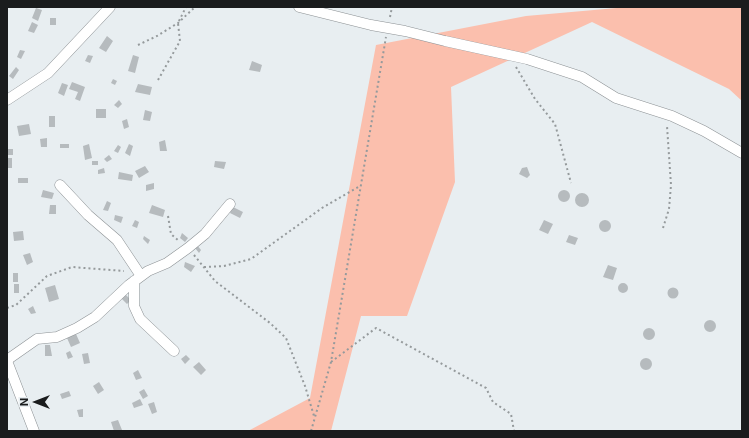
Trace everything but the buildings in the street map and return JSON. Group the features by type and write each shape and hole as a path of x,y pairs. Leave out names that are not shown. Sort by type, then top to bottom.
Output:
{"street":[{"path":"7,100 48,73 110,7"},
{"path":"300,7 508,55 582,78 616,98 672,116 704,131 742,153"},
{"path":"60,185 88,214 117,240 137,275 134,306 140,319 174,351"},
{"path":"34,431 7,360 37,338 57,337 89,321 137,275 167,263 188,248 204,234 230,204"}],"path":[{"path":"158,80 180,41 178,23 186,7"},
{"path":"138,45 157,36 178,23 196,7"},
{"path":"311,431 331,362 387,28 392,7"},
{"path":"508,55 536,99 555,124 571,184"},
{"path":"663,228 669,209 671,185 667,125 672,116"},
{"path":"204,267 224,266 250,259 322,208 360,186"},
{"path":"168,216 171,234 188,248 215,281 270,323 286,338 305,386 314,417"},
{"path":"7,308 16,305 47,276 72,267 128,271 137,275"},
{"path":"331,362 376,328 486,388 493,402 511,414 514,431"}],"shaded area":[{"path":"628,7 742,7 742,101 729,89 592,22 451,87 455,182 407,316 361,316 331,431 248,431 310,398 376,45 526,16"}]}
